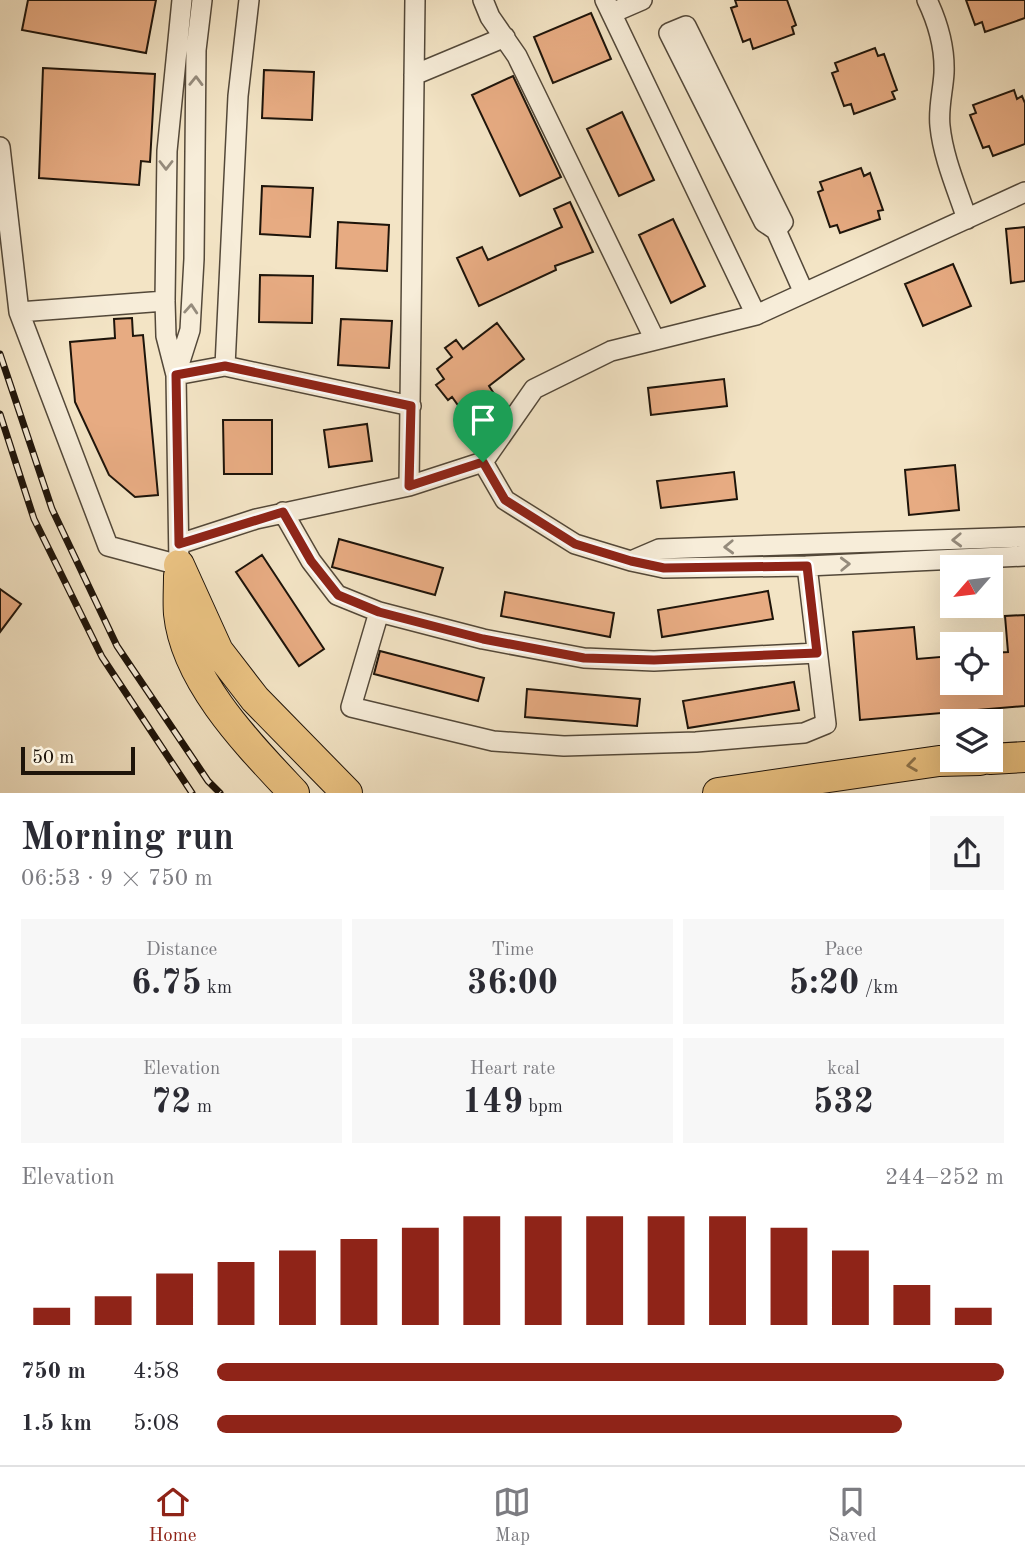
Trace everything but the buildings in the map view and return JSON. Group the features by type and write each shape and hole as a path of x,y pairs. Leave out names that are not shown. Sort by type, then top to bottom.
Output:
{"highway":[{"path":"179,555 192,614 206,653 240,708 320,793"},
{"path":"179,555 179,615 189,652 225,715 291,790"},
{"path":"179,555 218,651 255,699 346,793"},
{"path":"1003,758 1025,757"},
{"path":"718,793 940,761"}],"street":[{"path":"179,555 176,375 166,336 165,301 167,151 182,0"},
{"path":"176,375 190,330 194,259 196,50 202,0"},
{"path":"225,366 237,96 249,0"},
{"path":"409,486 415,0"},
{"path":"483,0 490,17 517,56 655,340"},
{"path":"642,0 609,7 756,315"},
{"path":"928,0 943,46 940,130 967,219"},
{"path":"776,230 783,222 686,26 669,33 764,222 776,230 804,293"},
{"path":"414,75 505,37"},
{"path":"0,147 19,312 108,546 179,555 283,512 409,486 483,462 534,389 611,351 756,315 1025,192"},
{"path":"19,312 165,301"},
{"path":"176,375 225,366 411,406"},
{"path":"483,462 505,500 575,544 664,568 807,566 1025,556"},
{"path":"283,512 311,561 338,595 379,612 483,639 584,658 654,660 817,653"},
{"path":"631,561 659,549 1025,537"},
{"path":"379,612 351,707 494,741 564,746 696,742 804,733 826,724 807,566"}],"railway":[{"path":"0,354 52,509 117,646 208,781 220,793"},
{"path":"0,414 34,519 102,657 192,793"}],"route":[{"path":"225,366 411,406 409,486 483,462 505,500 575,544 664,568 807,566 817,653 654,660 584,658 483,639 379,612 338,595 311,561 283,512 179,544 176,375 225,366"}]}
